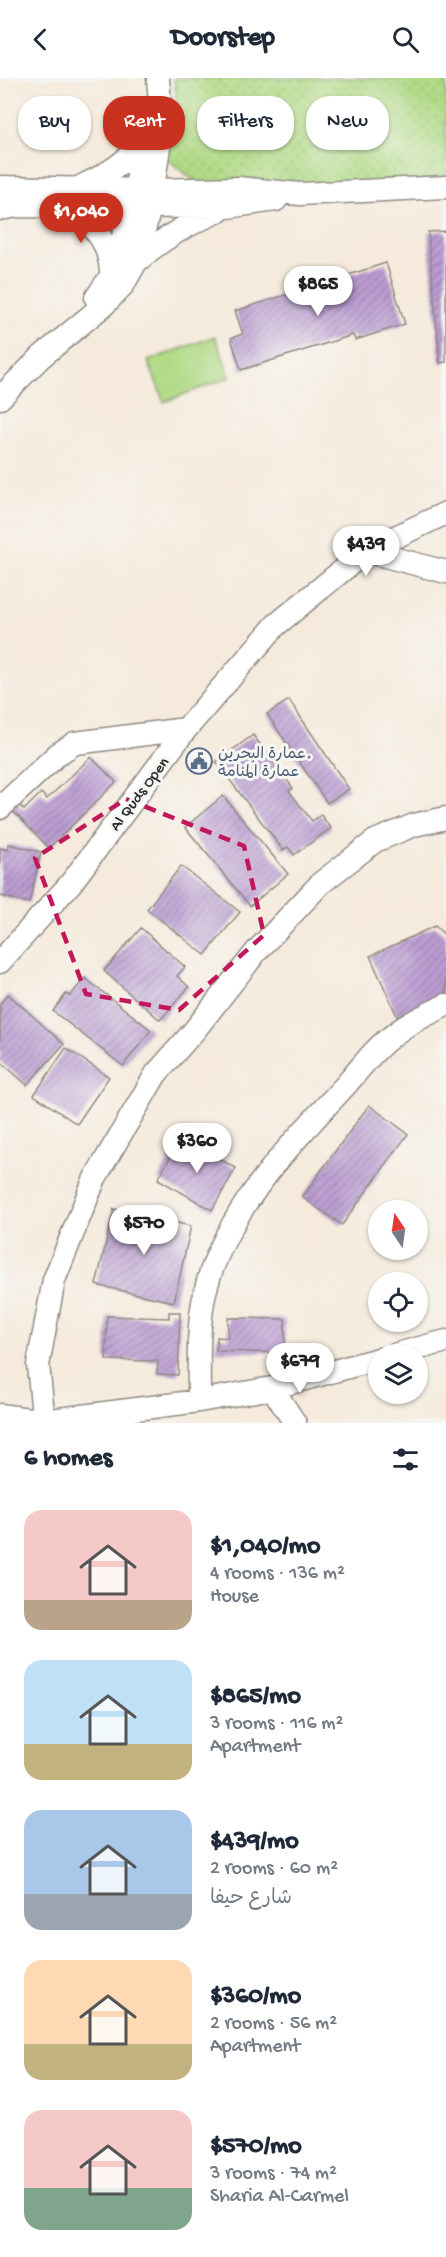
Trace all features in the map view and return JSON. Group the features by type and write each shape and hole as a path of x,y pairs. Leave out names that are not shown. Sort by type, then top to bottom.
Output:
{"street":[{"path":"78,188 116,169 140,150"},
{"path":"136,262 142,198 151,150"},
{"path":"159,150 168,166 180,180 204,189"},
{"path":"0,187 78,188 142,198 228,207 267,202 300,194"},
{"path":"0,209 142,198 204,189 238,188 300,194 446,187"},
{"path":"69,334 111,276 142,198"},
{"path":"60,206 86,220 99,234 110,259 111,276"},
{"path":"0,399 41,357 105,304 123,285 136,262 158,242 189,224 228,207"},
{"name":"Al Quds Open","path":"0,962 71,883 186,729 276,625 366,551 446,513"},
{"path":"366,551 446,572"},
{"path":"0,808 58,754 75,743 186,729"},
{"path":"43,1422 38,1365 54,1280 95,1178 156,1074 194,1031 256,952 321,883 375,842 414,825 446,818"},
{"path":"199,1401 199,1329 206,1291 226,1237 246,1203 298,1136 389,1038 412,1022 446,1005"},
{"path":"428,1346 446,1341"},
{"path":"0,1415 43,1422 199,1401 272,1388 368,1362"},
{"path":"272,1388 295,1423"}],"highlighted area":[{"path":"126,799 244,846 264,935 179,1010 86,994 35,858"}],"green space":[{"path":"174,78 446,78 446,186 204,189 163,155 162,150 185,150 185,96 176,96"},
{"path":"215,336 230,377 164,402 148,361"}],"building":[{"path":"446,231 446,362 440,363 428,232"},
{"path":"386,263 405,324 355,340 353,335 241,370 231,338 243,334 235,311"},
{"path":"289,700 349,789 327,803 267,714"},
{"path":"253,735 293,788 289,791 312,821 321,815 331,828 294,855 288,847 283,850 216,762"},
{"path":"91,757 116,782 49,848 7,805 13,799 24,810 41,793 47,799"},
{"path":"223,796 288,874 250,906 185,827"},
{"path":"9,844 41,852 29,903 0,896 0,848 8,850"},
{"path":"181,866 240,912 205,955 147,909"},
{"path":"435,926 446,936 446,997 398,1018 370,956"},
{"path":"141,928 185,967 177,976 189,987 160,1020 104,971"},
{"path":"85,978 151,1030 123,1066 53,1011 66,994 70,996"},
{"path":"8,994 64,1044 27,1085 0,1061 0,1004"},
{"path":"66,1048 109,1077 77,1124 34,1095"},
{"path":"369,1105 408,1134 342,1225 302,1197"},
{"path":"182,1137 236,1168 212,1210 158,1179"},
{"path":"114,1209 191,1226 174,1302 96,1285"},
{"path":"169,1312 180,1312 178,1375 157,1374 158,1361 106,1360 107,1316 169,1318"},
{"path":"228,1318 285,1319 285,1353 216,1351 217,1337 228,1338"}],"place":[{"name":"عمارة البحرين. عمارة المنامة","path":"199,761"}]}
